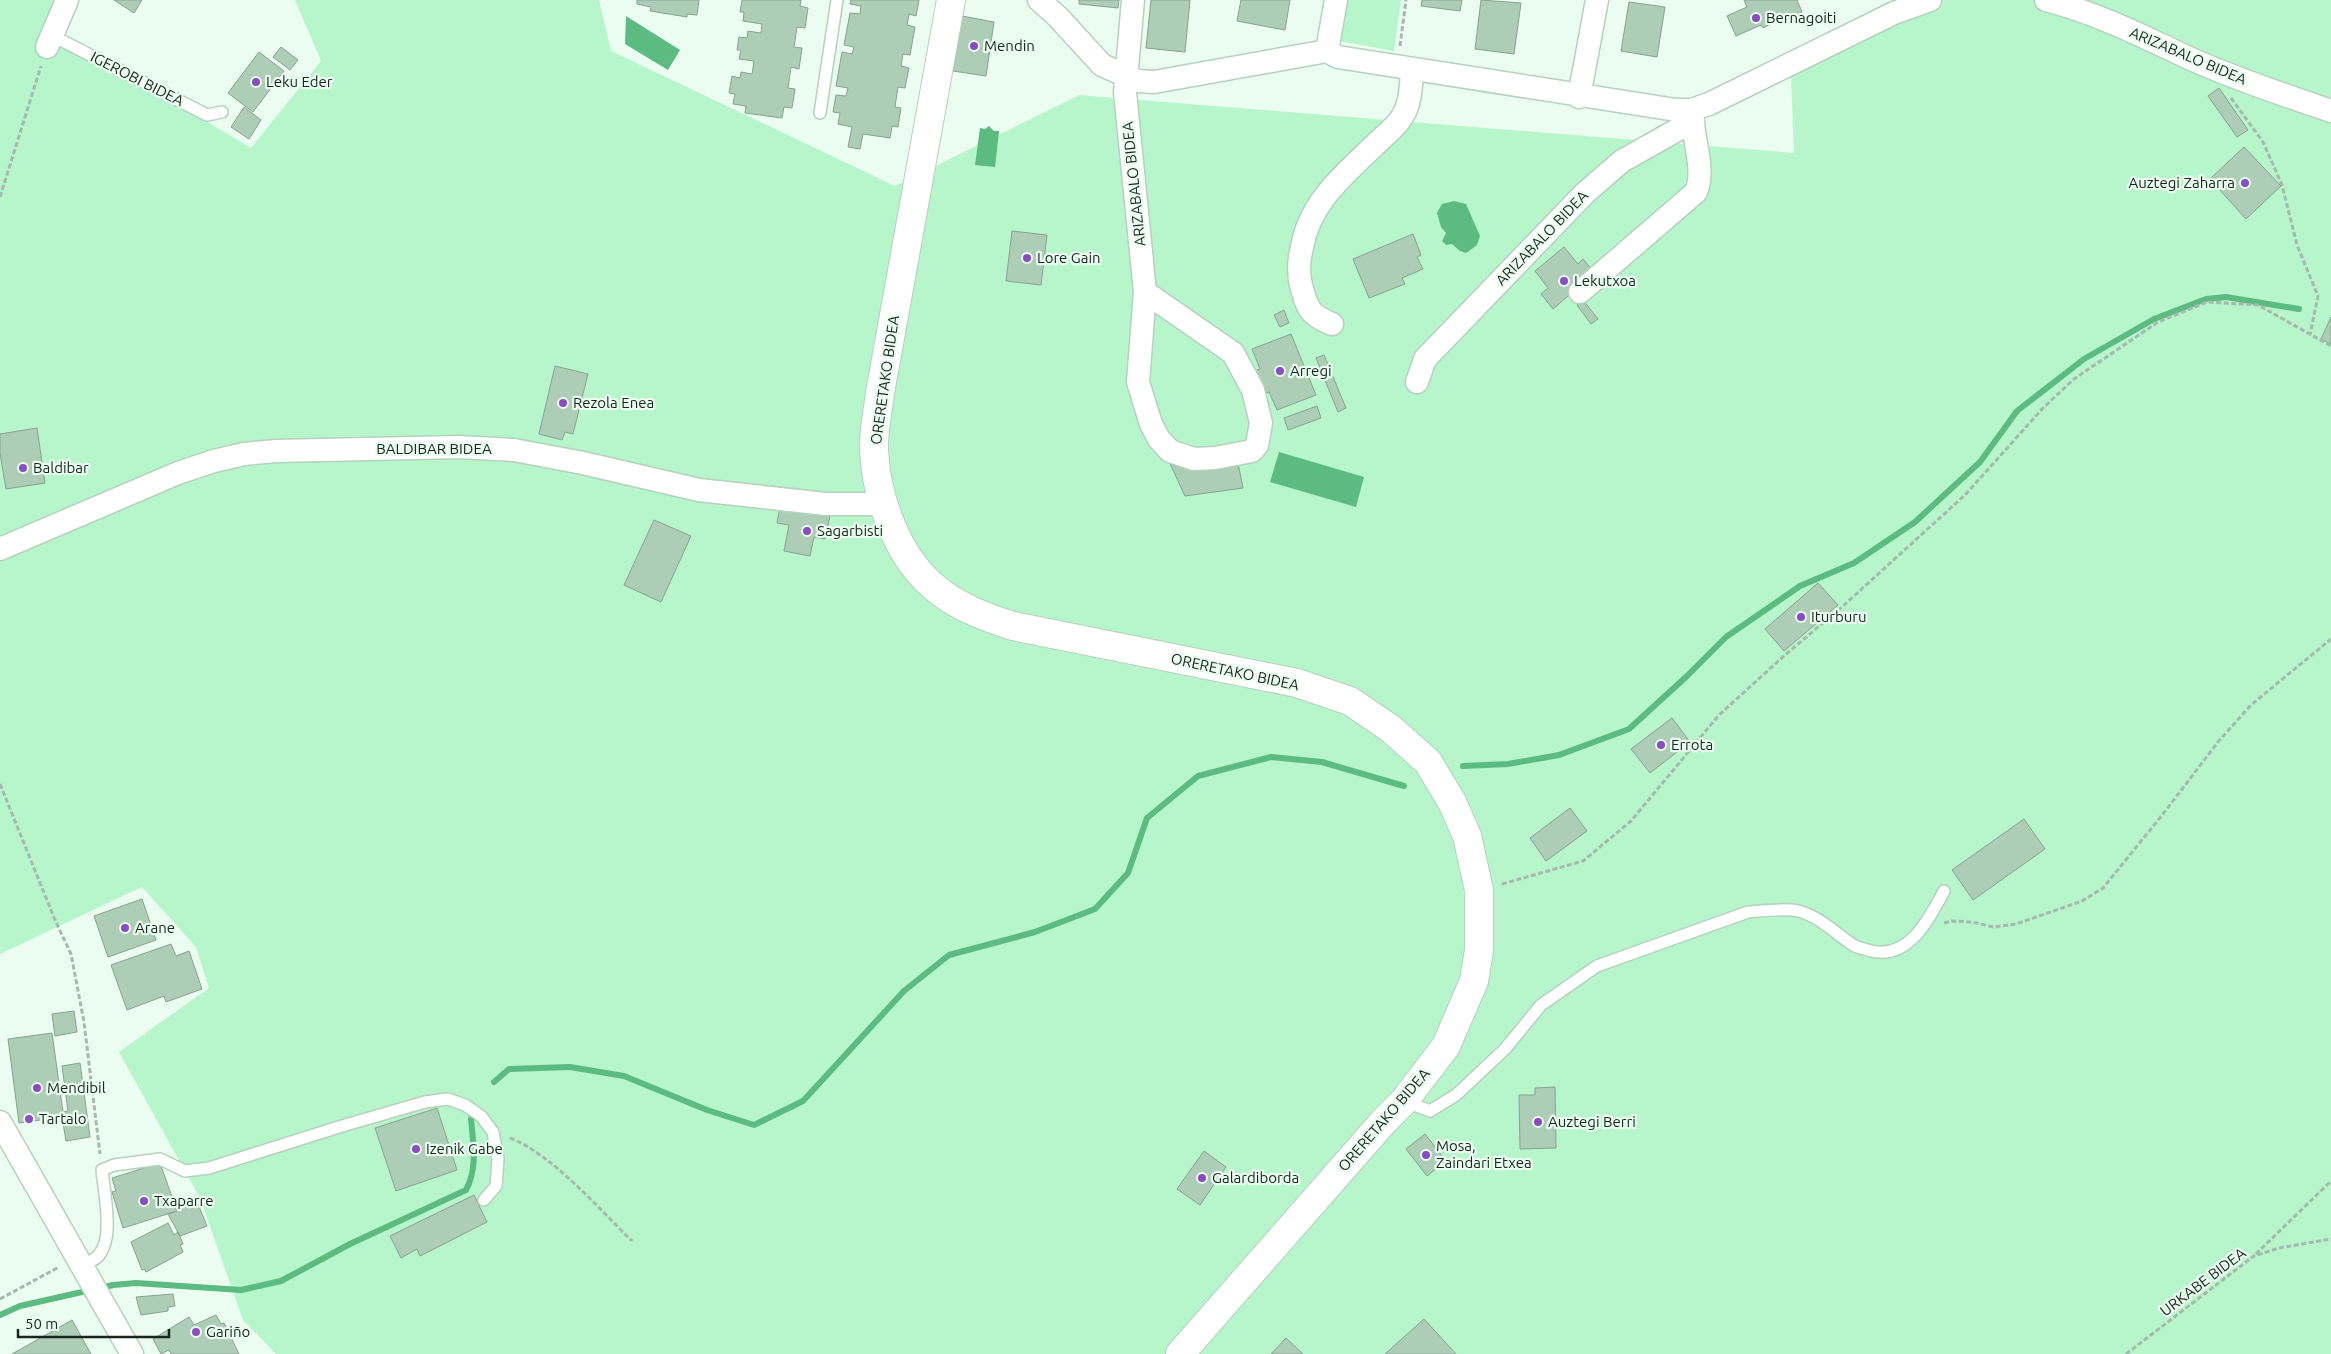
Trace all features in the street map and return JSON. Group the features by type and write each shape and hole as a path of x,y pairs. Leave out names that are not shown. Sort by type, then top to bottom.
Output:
{"main road":[{"name":"ORERETAKO BIDEA","path":"951,0 880,393 874,448 876,474 882,504 896,537 916,567 934,587 981,616 1013,626 1297,683 1350,701 1391,729 1428,762 1452,802 1467,836 1479,890 1479,950 1474,981 1446,1046 1404,1101 1384,1121 1180,1354"}],"street":[{"path":"50,41 67,0"},
{"path":"1039,0 1059,8 1102,65 1138,81 1154,82 1327,51 1336,0"},
{"name":"ARIZABALO BIDEA","path":"1133,0 1125,92 1145,292 1138,382 1151,424 1159,439 1170,451 1194,459 1215,458 1252,451 1257,446 1261,434 1261,422 1253,390 1233,353 1145,292"},
{"path":"1580,97 1597,0"},
{"name":"ARIZABALO BIDEA","path":"1416,382 1425,359 1585,193 1622,161 1709,104 1894,12 1930,0"},
{"name":"ARIZABALO BIDEA","path":"2046,0 2154,40 2192,59 2285,96 2331,111"},
{"name":"ARIZABALO BIDEA","path":"1327,51 1338,58 1580,97 1676,110 1692,115"},
{"path":"1332,324 1318,318 1306,307 1300,281 1299,260 1304,233 1312,213 1329,190 1402,118 1411,96 1404,68"},
{"path":"1580,292 1696,192 1699,185 1699,162 1692,115"},
{"name":"BALDIBAR BIDEA","path":"0,549 178,473 214,461 244,454 276,451 459,447 514,450 583,463 699,490 826,504 882,504"},
{"path":"0,1122 132,1354"}],"lane":[{"path":"820,113 837,0"},
{"name":"IGEROBI BIDEA","path":"50,41 207,115 222,112"},
{"path":"1404,1101 1430,1111 1456,1095 1505,1049 1540,1005 1597,966 1748,912 1798,911 1830,926 1854,946 1880,953 1906,945 1925,926 1944,891"},
{"path":"81,1263 88,1263 102,1251 108,1228 102,1170 114,1165 160,1159 185,1172 209,1168 425,1102 448,1099 465,1105 482,1116 493,1132 498,1159 496,1186 484,1200"}],"path":[{"path":"1404,68 1406,0"},
{"path":"0,196 50,41"},
{"path":"2228,94 2263,142 2282,185 2297,245 2318,296 2310,335"},
{"path":"1479,890 1567,866 1583,861 1590,856 1630,821 1719,714 1785,654 1843,606 1965,495 2013,440 2074,379 2158,322 2207,302 2258,305 2331,346"},
{"path":"1925,926 1952,921 1972,922 1993,927 2016,924 2082,900 2103,888 2169,807 2218,742 2251,705 2331,639"},
{"path":"0,784 55,920 71,954 84,1022 102,1170"},
{"path":"493,1132 525,1144 555,1167 632,1241"},
{"path":"2254,1256 2331,1181"},
{"name":"URKABE BIDEA","path":"2126,1354 2254,1256 2279,1248 2331,1239"},
{"path":"0,1299 62,1266 81,1263"}],"shaded area":[{"path":"0,0 72,0 58,33 251,148 321,61 295,0 599,0 611,51 895,186 1079,95 1794,153 1790,50 1908,0 2331,0 2331,1354 276,1354 243,1320 200,1198 119,1052 209,988 196,947 142,887 0,954"},
{"path":"1347,0 1401,0 1394,51 1339,41"},
{"path":"626,16 680,50 668,70 625,44"},
{"path":"989,126 994,131 999,131 995,167 975,165 980,128 985,129"},
{"path":"1454,201 1466,204 1480,236 1477,245 1466,253 1460,251 1452,244 1446,245 1442,241 1446,233 1441,227 1437,213 1442,204"},
{"path":"1279,452 1364,477 1356,507 1270,482"}],"building":[{"path":"114,0 142,0 134,13"},
{"path":"637,0 699,0 697,15 687,14 687,17 650,11 651,7 637,4"},
{"path":"742,0 801,0 800,6 808,8 805,28 797,27 794,47 802,48 799,69 791,67 788,88 795,89 792,108 784,107 782,118 745,113 746,106 733,104 735,94 729,93 732,76 740,78 741,72 752,74 754,61 739,59 741,50 737,50 739,37 747,38 748,31 761,33 762,24 743,21 744,12 740,12"},
{"path":"851,0 919,0 916,16 909,14 907,25 915,27 910,55 903,54 901,66 909,68 905,88 898,87 895,107 901,108 898,127 892,126 890,138 863,134 860,149 848,147 852,127 838,124 840,113 833,112 836,95 846,96 848,88 836,86 842,52 852,54 854,47 844,45 850,13 860,14 861,6 850,4"},
{"path":"1079,0 1119,0 1118,8 1079,4"},
{"path":"1151,0 1190,0 1185,52 1146,48"},
{"path":"1241,0 1290,0 1285,30 1237,21"},
{"path":"1422,0 1462,0 1460,11 1421,6"},
{"path":"1481,0 1521,3 1514,54 1475,49"},
{"name":"Bernagoiti","path":"1744,0 1797,0 1802,12 1788,19 1787,16 1763,28 1761,25 1736,36 1727,16 1747,7"},
{"path":"1629,2 1665,7 1657,57 1621,51"},
{"name":"Mendin","path":"962,16 994,22 986,76 953,71"},
{"path":"281,47 298,60 290,70 273,57"},
{"name":"Leku Eder","path":"259,52 284,71 253,112 228,93"},
{"path":"2219,88 2248,130 2237,137 2208,96"},
{"path":"244,107 261,120 249,139 231,127"},
{"name":"Auztegi Zaharra","path":"2244,147 2281,186 2246,219 2210,179"},
{"name":"Lore Gain","path":"1012,231 1047,235 1041,285 1006,281"},
{"path":"1413,234 1421,255 1417,257 1423,269 1402,278 1405,284 1369,298 1353,259"},
{"name":"Lekutxoa","path":"1564,247 1578,264 1583,259 1595,273 1553,309 1541,294 1548,288 1535,271"},
{"path":"1583,300 1598,319 1591,324 1577,305"},
{"path":"1284,310 1289,323 1280,327 1274,315"},
{"path":"2331,317 2331,344 2321,339"},
{"name":"Arregi","path":"1291,334 1316,395 1277,410 1269,392 1259,395 1250,372 1260,369 1252,349"},
{"path":"1324,355 1346,408 1338,412 1316,358"},
{"name":"Rezola Enea","path":"555,366 588,374 573,434 565,432 562,440 539,434"},
{"path":"1317,406 1321,418 1288,430 1284,418"},
{"name":"Baldibar","path":"37,428 45,483 6,489 0,453 0,434"},
{"path":"1167,457 1238,463 1243,488 1185,496"},
{"name":"Sagarbisti","path":"780,507 830,515 825,539 814,537 810,556 784,551 789,525 777,523"},
{"path":"654,520 691,536 661,602 624,585"},
{"name":"Iturburu","path":"1818,583 1838,605 1784,651 1765,629"},
{"name":"Errota","path":"1672,718 1690,742 1650,773 1631,749"},
{"path":"1570,808 1587,831 1546,861 1530,838"},
{"path":"2024,819 2045,849 1973,900 1952,870"},
{"name":"Arane","path":"142,899 156,940 108,957 94,916"},
{"path":"171,944 176,956 189,951 202,989 166,1002 164,996 127,1010 111,965"},
{"path":"74,1011 77,1032 55,1036 52,1014"},
{"name":"Mendibil","path":"52,1033 63,1112 68,1111 62,1066 80,1063 90,1137 66,1141 62,1117 19,1123 8,1039"},
{"name":"Auztegi Berri","path":"1555,1087 1556,1148 1520,1149 1519,1095 1535,1095 1535,1088"},
{"name":"Izenik Gabe","path":"437,1108 457,1170 396,1191 375,1128"},
{"name":"Mosa, Zaindari Etxea","path":"1425,1134 1446,1161 1427,1176 1406,1149"},
{"name":"Galardiborda","path":"1204,1151 1226,1167 1200,1205 1177,1189"},
{"name":"Txaparre","path":"160,1163 177,1211 123,1228 112,1192 116,1191 112,1178"},
{"path":"474,1195 487,1222 420,1256 417,1249 401,1258 390,1236"},
{"path":"196,1199 207,1226 180,1236 168,1214 177,1211 176,1209 181,1207 180,1205"},
{"path":"168,1223 174,1235 178,1232 183,1244 180,1245 183,1252 146,1272 145,1269 142,1270 131,1242"},
{"path":"173,1294 175,1306 168,1307 168,1311 141,1315 136,1297"},
{"name":"Gariño","path":"216,1315 221,1324 224,1323 239,1354 171,1354 169,1350 161,1354 153,1339 189,1317 194,1325"},
{"path":"1424,1319 1456,1354 1385,1354"},
{"path":"72,1320 91,1354 12,1354"},
{"path":"1286,1338 1303,1354 1271,1354"}],"waterway":[{"path":"1463,766 1508,764 1559,755 1629,729 1726,637 1800,586 1854,563 1915,522 1980,462 2017,411 2084,359 2154,319 2206,299 2226,297 2299,309"},
{"path":"494,1082 509,1069 570,1067 624,1076 707,1110 754,1125 803,1101 904,991 949,955 1035,932 1095,909 1128,873 1147,818 1198,776 1271,757 1322,762 1404,786"},
{"path":"0,1315 20,1306 113,1285 136,1283 241,1290 281,1281 350,1244 466,1190 470,1182 473,1164 471,1119"}],"place":[{"name":"Bernagoiti","path":"1756,18"},
{"name":"Mendin","path":"974,46"},
{"name":"Leku Eder","path":"256,82"},
{"name":"Auztegi Zaharra","path":"2245,183"},
{"name":"Lore Gain","path":"1027,258"},
{"name":"Lekutxoa","path":"1564,281"},
{"name":"Arregi","path":"1280,371"},
{"name":"Rezola Enea","path":"563,403"},
{"name":"Baldibar","path":"23,468"},
{"name":"Sagarbisti","path":"807,531"},
{"name":"Iturburu","path":"1801,617"},
{"name":"Errota","path":"1661,745"},
{"name":"Arane","path":"125,928"},
{"name":"Mendibil","path":"37,1088"},
{"name":"Tartalo","path":"29,1119"},
{"name":"Auztegi Berri","path":"1538,1122"},
{"name":"Izenik Gabe","path":"416,1149"},
{"name":"Mosa, Zaindari Etxea","path":"1426,1155"},
{"name":"Galardiborda","path":"1202,1178"},
{"name":"Txaparre","path":"144,1201"},
{"name":"Gariño","path":"196,1332"}]}
